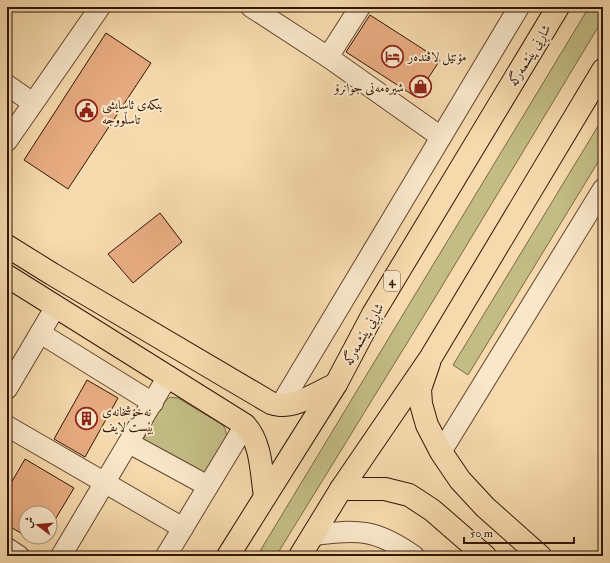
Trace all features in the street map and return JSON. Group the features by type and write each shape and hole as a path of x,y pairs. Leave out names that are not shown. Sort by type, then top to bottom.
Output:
{"main road":[{"name":"شاڕێی پێشمەرگە","path":"228,556 336,384 373,314 558,7"},
{"path":"300,556 341,489 431,357 603,70"},
{"path":"7,246 266,401 280,406 293,404 336,384"},
{"path":"7,276 245,425 255,439 258,448 265,496"},
{"path":"431,357 420,388 421,404 427,425 441,452 465,485 485,507 540,556"},
{"path":"341,489 385,489 409,495 432,510 485,556"}],"street":[{"path":"7,141 100,7"},
{"path":"251,7 328,57 442,137"},
{"path":"328,57 360,7"},
{"path":"280,406 519,7"},
{"path":"7,85 33,103"},
{"path":"441,452 603,189"},
{"path":"7,389 56,306"},
{"path":"40,333 153,403"},
{"path":"61,556 168,376"},
{"path":"166,556 245,425"},
{"path":"7,426 183,528"},
{"path":"129,443 208,486"},
{"path":"314,535 354,531 369,533 384,537 393,550 414,556"},
{"path":"7,548 19,556"}],"shaded area":[{"path":"589,7 603,7 603,19 436,296 276,556 257,556"},
{"path":"603,118 603,154 468,375 453,365"},
{"path":"170,397 178,398 223,425 225,429 226,440 207,475 143,440 159,411 166,400"}],"building":[{"name":"مۆتێل لاڤندەر","path":"370,15 440,60 416,97 346,52"},
{"name":"بنکەی ئاسایشی تاسڵووجە","path":"106,33 151,63 68,189 24,160"},
{"path":"160,213 182,242 133,283 108,254"},
{"name":"نەخۆشخانەی بێست لایف","path":"87,380 118,398 85,457 54,439"},
{"path":"25,459 74,488 58,515 58,505 18,505 18,531 7,525 7,490"}],"place":[{"name":"مۆتێل لاڤندەر","path":"393,56"},
{"name":"شیرەمەنی جوانرۆ","path":"420,87"},
{"name":"بنکەی ئاسایشی تاسڵووجە","path":"87,111"},
{"name":"نەخۆشخانەی بێست لایف","path":"86,418"}]}
